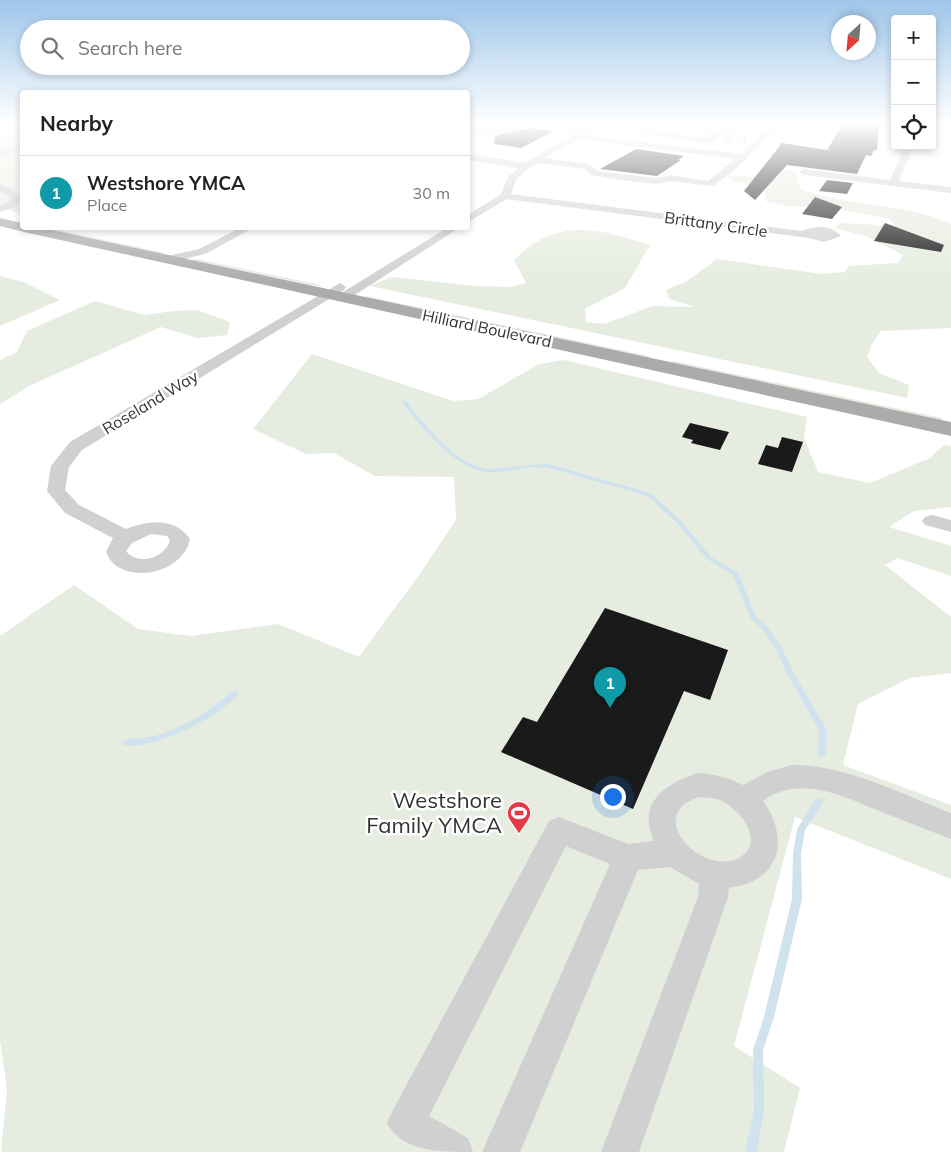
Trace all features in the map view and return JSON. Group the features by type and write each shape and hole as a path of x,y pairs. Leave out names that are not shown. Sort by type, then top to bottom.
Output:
{"main road":[{"path":"0,215 20,219"},
{"name":"Hilliard Boulevard","path":"0,222 20,226"},
{"name":"Hilliard Boulevard","path":"39,230 179,257 341,292 951,429"},
{"name":"Hilliard Boulevard","path":"69,230 179,257"},
{"name":"Hilliard Boulevard","path":"341,292 951,416"}],"street":[{"path":"470,218 505,196 513,178"},
{"path":"626,178 657,182 671,178 710,184 719,178"},
{"path":"851,178 951,190"},
{"path":"893,183 895,178"},
{"path":"0,187 14,195 18,202 0,209"},
{"name":"Brittany Circle","path":"505,196 807,235"},
{"path":"179,257 202,251 244,230"},
{"path":"341,292 450,230"},
{"name":"Roseland Way","path":"126,538 72,509 56,491 60,466 76,446 341,292"},
{"path":"932,521 951,526"},
{"path":"744,800 758,788 780,779 804,776 832,779 951,826"},
{"path":"697,785 713,786 729,791 744,800 756,813 764,827 766,842 762,856 752,867 738,874 715,876 686,863 675,853 664,836 661,822 663,808 671,797 682,789 697,785"},
{"path":"454,1152 406,1124 559,830 628,858 675,853"},
{"path":"501,1152 628,858"},
{"path":"620,1152 713,897 715,876"}],"shaded area":[{"path":"0,178 20,178 20,213 0,208"},
{"path":"729,178 797,178 797,182 801,189 819,195 896,208 933,217 951,224 951,328 881,331 872,344 867,357 879,373 909,385 907,398 370,286 392,277 475,286 509,287 526,283 514,260 530,246 546,237 562,232 595,231 613,234 650,245 625,288 585,309 586,322 605,324 652,306 695,307 669,299 666,290 687,281 717,259 821,274 845,272 849,266 898,263 903,255 866,236 834,228 842,223 896,226 890,219 821,206 786,206 765,201 766,193 755,186 732,181"},
{"path":"45,230 59,230 165,253 159,254"},
{"path":"197,259 320,285 321,287 191,260"},
{"path":"0,276 23,282 60,300 0,326"},
{"path":"366,296 649,356 650,358 363,298"},
{"path":"95,301 144,315 197,310 230,322 227,335 197,338 161,327 31,385 0,404 0,360 17,352 27,331"},
{"path":"312,354 453,401 478,399 539,364 564,360 807,417 804,438 818,472 870,483 930,458 944,445 951,446 951,507 914,511 889,527 951,546 951,576 898,558 885,565 951,617 951,673 910,678 858,704 843,765 951,805 951,879 795,817 734,1046 800,1088 784,1152 1,1152 7,1090 0,1041 0,636 74,585 138,629 191,636 278,624 359,657 419,575 456,520 454,477 375,476 334,453 306,454 253,429"},
{"path":"674,361 942,418 942,423 670,362"}],"building":[{"path":"754,178 775,178 755,200 744,191"},
{"path":"827,180 853,183 847,194 819,191"},
{"path":"815,197 842,207 832,219 802,214"},
{"path":"885,223 944,245 941,252 874,241"},
{"path":"690,423 729,432 720,450 691,443 693,440 682,437"},
{"path":"782,437 803,442 792,472 758,464 766,445 778,448"},
{"path":"605,608 728,650 710,700 684,691 633,809 501,752 523,717 537,722"}],"waterway":[{"path":"404,402 439,442 450,452 472,466 489,471 548,466 638,491 652,497 680,523 709,558 736,574 753,618 764,627 780,650 790,672 823,730 822,754"},
{"path":"126,743 154,739 169,734 199,720 234,694"},
{"path":"751,1152 759,1110 758,1050 769,1017 797,899 797,854 801,829 819,802"}],"place":[{"name":"Westshore YMCA","path":"610,708"},
{"name":"Westshore Family YMCA","path":"519,834"}]}
